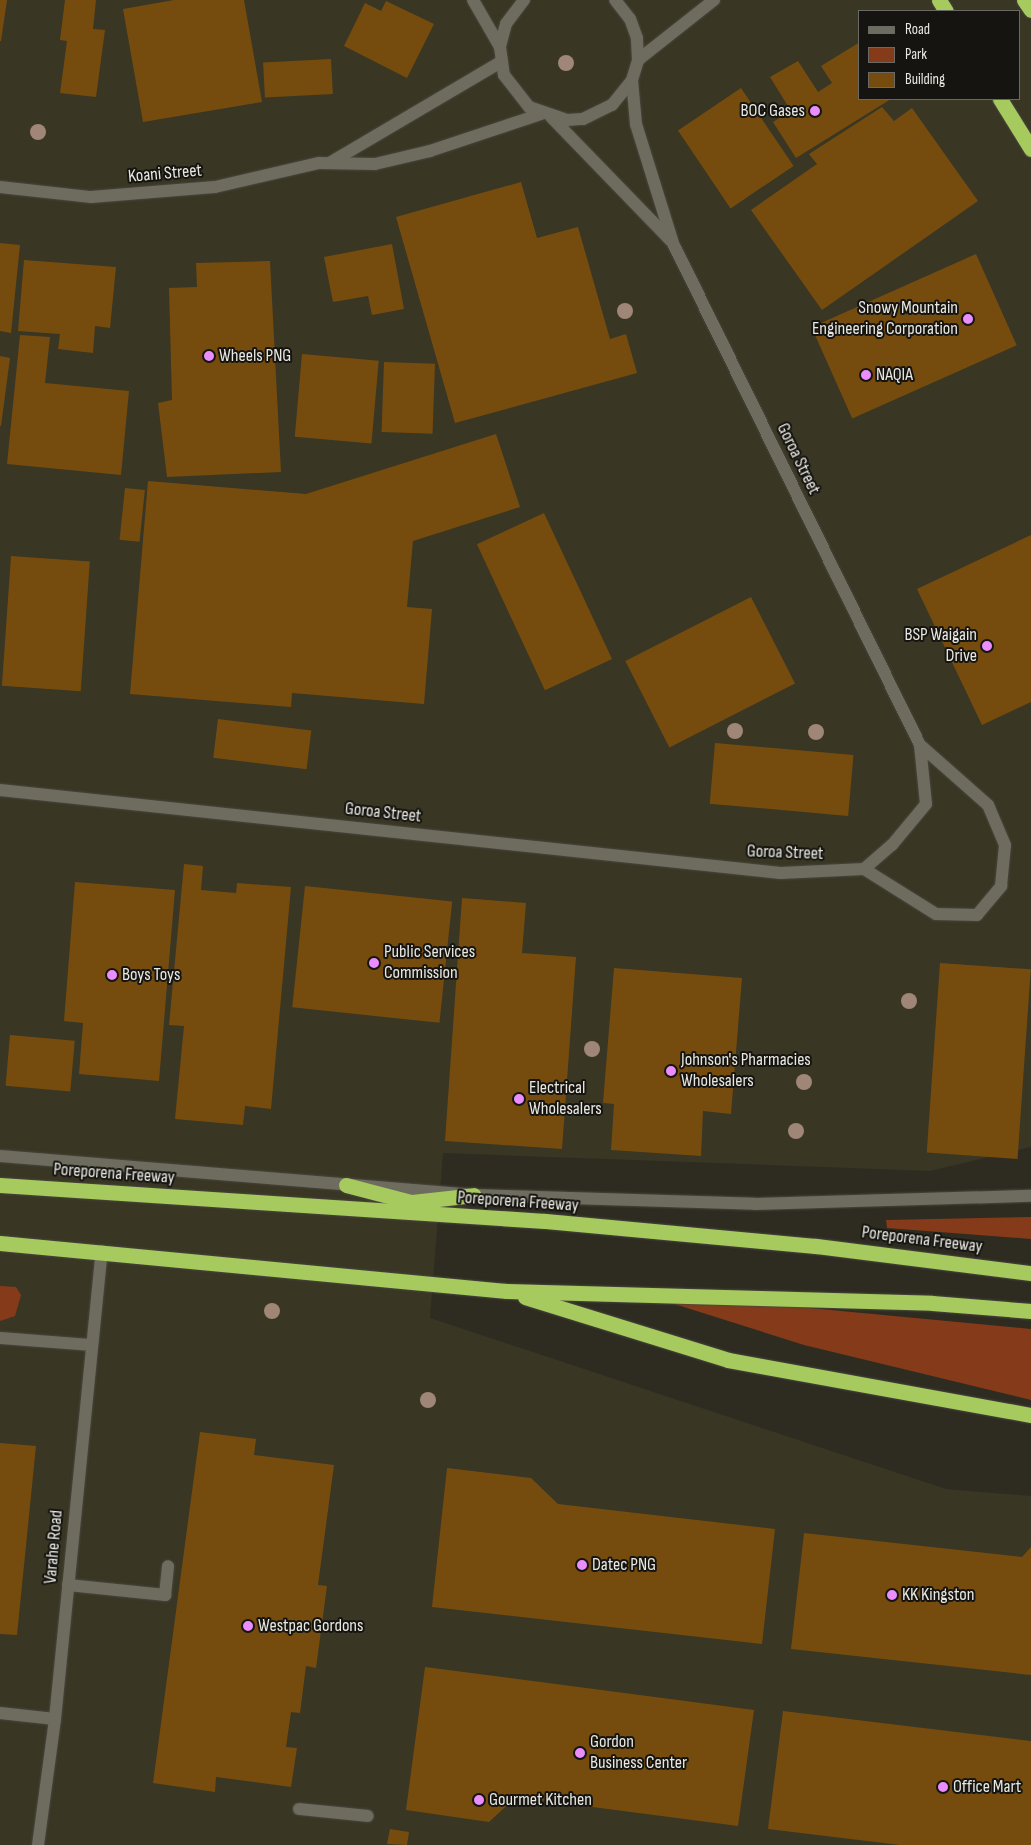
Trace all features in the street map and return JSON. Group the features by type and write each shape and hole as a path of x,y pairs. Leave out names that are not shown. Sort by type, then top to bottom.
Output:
{"highway":[{"path":"1024,0 1031,10"},
{"path":"1001,100 1031,149"},
{"name":"Poreporena Freeway","path":"0,1185 341,1210 545,1221 816,1246 1031,1273"},
{"path":"346,1185 404,1203 545,1221"},
{"path":"341,1210 474,1194"},
{"path":"0,1244 102,1251 507,1291 922,1303 1031,1311"},
{"path":"507,1291 728,1360 1031,1415"}],"street":[{"path":"473,0 500,47"},
{"path":"500,47 506,24 524,0"},
{"path":"546,116 583,119 599,113 612,105 632,80 638,60 630,19 615,0"},
{"path":"638,60 714,0"},
{"name":"Goroa Street","path":"500,47 501,62 510,87 546,116 673,243"},
{"name":"Koani Street","path":"0,187 91,198 214,187 331,162 501,62"},
{"name":"Goroa Street","path":"0,790 781,873 864,869 892,845 926,804 920,745 673,243 636,124 632,80"},
{"name":"Koani Street","path":"331,162 356,165 394,160 546,116"},
{"path":"864,869 936,914 977,915 1001,886 1005,845 988,805 920,745"},
{"path":"0,1156 474,1194 755,1204 1031,1196"},
{"name":"Varahe Road","path":"38,1845 55,1719 90,1344 102,1251"},
{"path":"0,1338 90,1344"},
{"path":"68,1586 165,1596 168,1566"},
{"path":"0,1713 55,1719"},
{"path":"299,1809 368,1816"}],"shaded area":[{"path":"0,0 1031,0 1031,1147 930,1171 443,1153 430,1318 946,1489 1031,1496 1031,1845 0,1845"}],"green space":[{"path":"1031,1217 1031,1239 887,1228 886,1220"},
{"path":"0,1286 16,1287 21,1295 15,1316 0,1321"},
{"path":"660,1294 1031,1329 1031,1400 804,1345 646,1295"}],"building":[{"path":"0,0 7,0 1,41 0,41"},
{"path":"65,0 96,0 93,29 105,30 96,97 60,93 67,41 60,40"},
{"path":"174,0 244,0 262,102 143,122 123,9"},
{"path":"386,1 434,24 407,78 344,46 365,3 381,11"},
{"path":"858,43 858,100 889,100 796,158 773,122 791,111 770,77 798,61 818,92 832,83 821,66"},
{"path":"331,59 333,94 265,98 263,63"},
{"path":"741,88 794,166 731,208 678,130"},
{"path":"882,107 894,121 912,108 978,201 822,310 751,210 817,164 809,154"},
{"path":"521,182 537,238 578,227 610,339 626,334 637,373 455,423 396,217"},
{"path":"0,243 20,245 11,333 0,331"},
{"path":"392,244 404,309 372,315 368,296 333,302 324,257"},
{"path":"976,254 1017,345 852,419 812,327"},
{"path":"24,260 116,267 110,328 95,326 93,353 58,349 60,334 18,331"},
{"path":"270,261 281,472 167,477 158,403 172,400 169,288 197,287 196,263"},
{"path":"20,335 50,337 45,383 129,391 121,475 7,464"},
{"path":"302,354 379,361 371,443 295,437"},
{"path":"0,356 10,358 1,426 0,426"},
{"path":"384,362 435,364 433,434 382,432"},
{"path":"496,434 520,507 413,541 407,607 432,609 424,704 292,693 291,707 130,694 148,481 306,494"},
{"path":"125,488 145,490 139,542 120,540"},
{"path":"544,513 612,659 545,690 477,544"},
{"name":"BSP Waigain Drive","path":"1031,535 1031,702 982,725 917,589"},
{"path":"11,556 90,562 81,691 2,686"},
{"path":"751,597 795,683 669,747 625,661"},
{"path":"218,719 311,730 307,769 213,758"},
{"path":"715,743 853,755 848,816 710,804"},
{"path":"184,864 203,866 201,890 236,893 237,883 291,887 271,1109 245,1106 243,1125 175,1119 184,1026 169,1025"},
{"path":"75,882 175,890 159,1081 79,1074 83,1023 64,1021"},
{"path":"305,886 452,901 439,1023 292,1007"},
{"path":"462,898 526,903 522,953 576,957 562,1149 445,1141"},
{"path":"940,963 1031,969 1018,1159 927,1153"},
{"path":"614,968 742,978 731,1114 703,1111 701,1156 611,1150 614,1104 603,1103"},
{"path":"10,1035 75,1041 70,1091 6,1086"},
{"name":"Westpac Gordons","path":"200,1432 256,1439 254,1455 334,1465 318,1585 327,1586 316,1668 306,1666 300,1713 291,1712 286,1747 297,1748 291,1787 216,1777 215,1792 153,1783"},
{"path":"0,1443 36,1446 17,1635 0,1634"},
{"path":"447,1468 531,1478 558,1504 775,1529 762,1644 432,1607"},
{"path":"804,1533 1022,1557 1031,1547 1031,1675 791,1649"},
{"name":"Gordon Business Center","path":"425,1667 754,1710 738,1826 516,1797 489,1822 406,1810"},
{"path":"783,1711 1031,1741 1031,1845 900,1845 768,1829"},
{"path":"390,1829 409,1832 407,1845 387,1844"}],"place":[{"name":"BOC Gases","path":"815,111"},
{"name":"Snowy Mountain Engineering Corporation","path":"968,319"},
{"name":"Wheels PNG","path":"209,356"},
{"name":"NAQIA","path":"866,375"},
{"name":"BSP Waigain Drive","path":"987,646"},
{"name":"Public Services Commission","path":"374,963"},
{"name":"Boys Toys","path":"112,975"},
{"name":"Johnson's Pharmacies Wholesalers","path":"671,1071"},
{"name":"Electrical Wholesalers","path":"519,1099"},
{"name":"Datec PNG","path":"582,1565"},
{"name":"KK Kingston","path":"892,1595"},
{"name":"Westpac Gordons","path":"248,1626"},
{"name":"Gordon Business Center","path":"580,1753"},
{"name":"Office Mart","path":"943,1787"},
{"name":"Gourmet Kitchen","path":"479,1800"}]}
